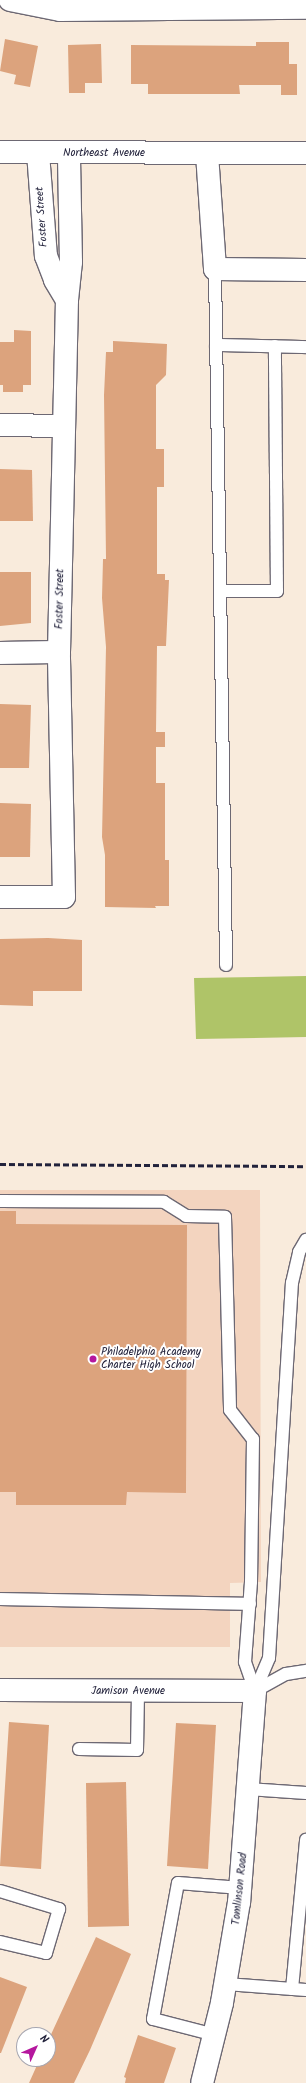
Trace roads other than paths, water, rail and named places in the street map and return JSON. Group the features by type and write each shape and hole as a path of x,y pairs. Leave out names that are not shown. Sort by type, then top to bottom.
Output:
{"street":[{"path":"10,0 60,10 118,4 306,8"},
{"name":"Northeast Avenue","path":"0,152 69,154 306,153"},
{"name":"Foster Street","path":"38,153 46,256 54,280 67,300"},
{"name":"Foster Street","path":"0,897 64,897 59,652 67,300 71,262 69,154"},
{"path":"207,154 215,269 306,270"},
{"path":"0,425 64,426"},
{"path":"0,653 59,652"},
{"name":"Jamison Avenue","path":"0,1690 255,1691"},
{"name":"Tomlinson Road","path":"206,2082 226,1984 241,1888 255,1691"}],"lane":[{"path":"215,269 226,965"},
{"path":"216,345 306,347"},
{"path":"220,591 277,591 275,346"},
{"path":"0,1201 164,1202 186,1216 225,1217 230,1410 253,1439 250,1604 245,1662 255,1691"},
{"path":"255,1691 269,1658 292,1283 299,1252 306,1240"},
{"path":"0,1599 250,1604"},
{"path":"255,1691 286,1674 306,1671"},
{"path":"79,1749 137,1750 138,1691"},
{"path":"248,1789 306,1792"},
{"path":"292,1989 306,1840"},
{"path":"215,2035 153,2019 178,1883 241,1888"},
{"path":"0,1891 59,1909 46,1953 0,1942"},
{"path":"226,1984 306,1990"}],"railway":[{"path":"0,1164 306,1166"}],"place":[{"name":"Philadelphia Academy Charter High School","path":"93,1359"}]}
